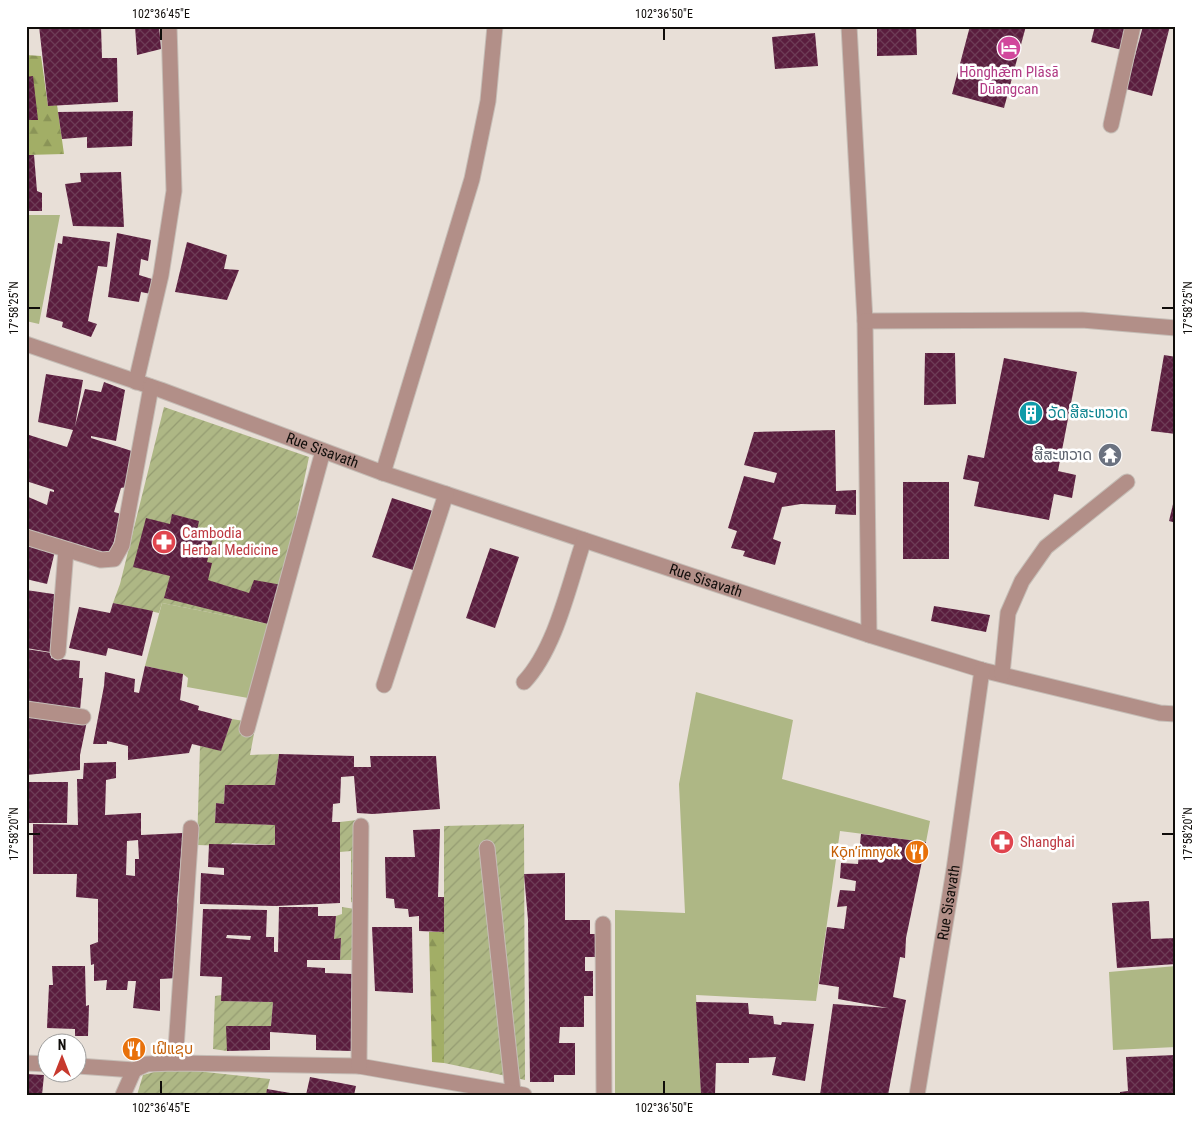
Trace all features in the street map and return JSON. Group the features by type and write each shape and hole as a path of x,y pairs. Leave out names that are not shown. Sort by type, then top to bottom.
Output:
{"street":[{"path":"136,382 161,275 174,191 169,26"},
{"path":"383,473 472,179 488,102 495,26"},
{"path":"849,26 865,321 869,635"},
{"path":"1111,125 1133,26"},
{"path":"865,321 1082,320 1176,328"},
{"name":"Rue Sisavath","path":"26,344 151,387 383,473 869,635 982,670 954,870 917,1095"},
{"path":"26,538 101,560 114,559 122,545 151,387"},
{"path":"247,729 323,451"},
{"path":"1002,674 1008,613 1022,580 1046,547 1128,482"},
{"path":"384,685 446,494"},
{"path":"524,682 537,668 546,650 584,540"},
{"path":"58,652 66,550"},
{"path":"982,670 1160,714 1176,714"},
{"path":"26,709 83,716"},
{"path":"359,1066 361,826"},
{"path":"175,1063 191,828"},
{"path":"88,1067 134,1070 147,1064 175,1063 359,1066 519,1093 487,848"},
{"path":"603,924 604,1095"},
{"path":"123,1095 134,1070"}],"green space":[{"path":"26,55 41,56 48,106 57,105 64,154 26,155"},
{"path":"26,215 60,215 39,324 26,321"},
{"path":"164,407 309,457 282,585 268,624 162,603 159,613 113,603 120,584"},
{"path":"162,603 268,624 248,698 187,687 188,678 183,674 145,666"},
{"path":"696,692 793,720 782,779 930,821 926,842 840,831 816,1001 696,995 701,1095 615,1095 615,910 685,913 679,784"},
{"path":"232,719 256,723 250,755 279,754 275,785 225,785 224,804 216,803 215,822 275,825 275,845 232,843 230,846 197,845 200,746 221,750"},
{"path":"357,820 356,904 351,902 351,851 340,852 340,822"},
{"path":"524,824 525,1080 444,1063 444,826"},
{"path":"342,907 355,909 354,960 340,960 341,939 334,939 336,916 342,914"},
{"path":"429,932 444,932 444,1063 432,1062"},
{"path":"1176,966 1176,1047 1113,1050 1109,972"},
{"path":"222,995 222,1001 273,1002 271,1026 227,1026 227,1051 213,1049 215,996"},
{"path":"169,1068 270,1079 266,1095 137,1095 143,1075"}],"building":[{"path":"39,26 101,26 102,58 117,58 118,102 48,106"},
{"path":"135,26 159,26 161,49 137,55"},
{"path":"877,26 916,26 917,55 877,56"},
{"path":"970,26 1026,26 1004,108 952,94"},
{"path":"1095,26 1128,26 1122,50 1091,42"},
{"path":"1143,26 1170,26 1152,96 1126,89"},
{"path":"815,33 818,66 775,69 772,37"},
{"path":"33,76 38,120 26,120 26,77"},
{"path":"133,111 132,146 87,148 87,137 62,139 58,112"},
{"path":"26,155 34,155 37,191 42,193 42,211 26,211"},
{"path":"121,172 124,227 73,226 65,184 81,182 80,173"},
{"path":"117,233 151,240 148,261 141,259 139,275 152,279 151,294 141,292 139,302 108,297"},
{"path":"63,236 110,242 107,267 98,266 88,321 97,324 91,337 62,327 63,322 46,317 58,243 62,244"},
{"path":"187,242 227,255 224,269 239,270 227,300 175,292"},
{"path":"925,353 955,353 956,404 924,405"},
{"path":"1164,355 1176,357 1176,434 1151,431"},
{"name":"ວັດ ສີສະຫວາດ","path":"1004,358 1077,372 1058,471 1076,475 1072,498 1054,494 1049,520 974,506 979,482 963,479 968,455 984,458"},
{"path":"46,374 83,380 75,426 85,389 101,392 104,382 125,390 116,441 91,436 91,438 135,452 126,487 121,488 114,512 121,514 110,556 26,531 26,496 47,505 50,491 54,492 54,490 26,481 26,434 67,447 73,430 38,422"},
{"path":"835,430 836,491 856,490 856,515 835,514 836,505 801,504 782,507 773,539 781,542 775,565 743,556 745,551 731,548 737,531 728,528 744,476 774,483 777,473 744,465 754,432"},
{"path":"903,482 949,482 949,559 903,559"},
{"path":"392,498 433,511 413,570 372,557"},
{"path":"1174,500 1176,501 1176,523 1169,521"},
{"path":"172,514 199,521 197,531 214,535 207,562 212,563 208,580 249,593 254,580 282,585 268,624 164,598 170,576 133,567 146,518 170,524"},
{"path":"26,544 55,551 47,584 26,579"},
{"path":"490,548 519,557 495,628 466,618"},
{"path":"26,590 60,595 50,652 26,648"},
{"path":"113,603 153,611 142,656 108,648 106,656 69,648 79,607 110,613"},
{"path":"934,606 990,615 986,632 931,621"},
{"path":"26,649 52,653 51,658 80,661 79,678 83,678 80,710 26,704"},
{"path":"145,666 183,674 180,700 199,706 198,710 232,719 221,751 192,744 189,753 128,760 128,746 107,741 107,744 93,744 105,672 135,679 134,692 139,693"},
{"path":"26,712 87,721 80,755 80,770 26,775"},
{"path":"279,754 354,756 354,767 371,767 370,756 436,756 440,809 373,814 357,813 354,776 341,777 340,803 333,804 332,822 340,822 340,903 276,906 200,904 201,873 224,875 224,868 208,867 209,844 275,845 275,825 215,823 216,803 224,804 225,785 275,785"},
{"path":"116,762 116,778 106,780 105,815 141,813 141,835 183,833 177,902 181,913 178,978 160,979 160,1011 133,1008 136,981 128,981 127,990 106,990 107,980 94,981 94,964 91,965 90,945 98,942 98,899 76,897 77,874 33,874 33,824 78,825 77,779 83,779 84,763","holes":["138,840 139,859 135,859 135,876 126,875 127,841"]},
{"path":"26,782 68,782 67,823 26,823"},
{"path":"440,829 438,897 444,897 444,932 419,931 419,916 409,917 408,909 395,908 394,899 386,898 385,857 415,857 413,830"},
{"path":"861,834 926,842 906,938 905,958 900,957 893,997 906,1000 888,1095 820,1095 833,1004 888,1008 838,999 839,987 819,984 827,927 844,929 847,906 837,907 840,890 855,891 856,881 840,878 841,863 858,864"},
{"path":"565,873 565,920 590,920 590,934 598,934 598,957 585,957 585,971 593,971 593,996 584,996 584,1027 560,1027 559,1043 575,1043 575,1075 554,1075 554,1082 530,1082 528,920 524,874"},
{"path":"1149,901 1151,939 1176,938 1176,964 1117,968 1112,903"},
{"path":"279,907 318,907 318,916 336,916 334,939 341,938 340,960 307,960 307,967 325,968 325,973 353,974 351,1051 316,1050 316,1035 270,1032 270,1050 227,1051 226,1026 271,1026 273,1002 221,1001 222,977 200,976 203,909 267,910 266,937 274,937 274,952 278,952","holes":["227,935 251,936 250,940 226,938"]},
{"path":"372,927 412,927 413,993 375,991"},
{"path":"52,966 85,966 86,1006 89,1005 88,1036 88,1034 75,1034 75,1029 47,1028 49,985 53,985"},
{"path":"696,1002 748,1003 749,1014 773,1016 774,1024 781,1025 782,1022 814,1024 805,1081 772,1075 776,1057 749,1058 749,1063 716,1063 715,1095 701,1095"},
{"path":"1176,1055 1176,1095 1120,1095 1120,1092 1128,1091 1126,1057"},
{"path":"26,1074 38,1075 38,1084 43,1084 42,1095 26,1095"},
{"path":"310,1077 356,1086 354,1095 306,1095"},
{"path":"267,1089 296,1094 296,1095 266,1095"}],"place":[{"name":"Hōnghǣm Plāsā Dūangcan","path":"1009,48"},
{"name":"ວັດ ສີສະຫວາດ","path":"1031,413"},
{"name":"ສີສະຫວາດ","path":"1110,455"},
{"name":"Cambodia Herbal Medicine","path":"164,542"},
{"name":"Shanghai","path":"1002,842"},
{"name":"Kǭn’imnyok","path":"917,852"},
{"name":"ເຝີແຊບ","path":"134,1049"}]}
